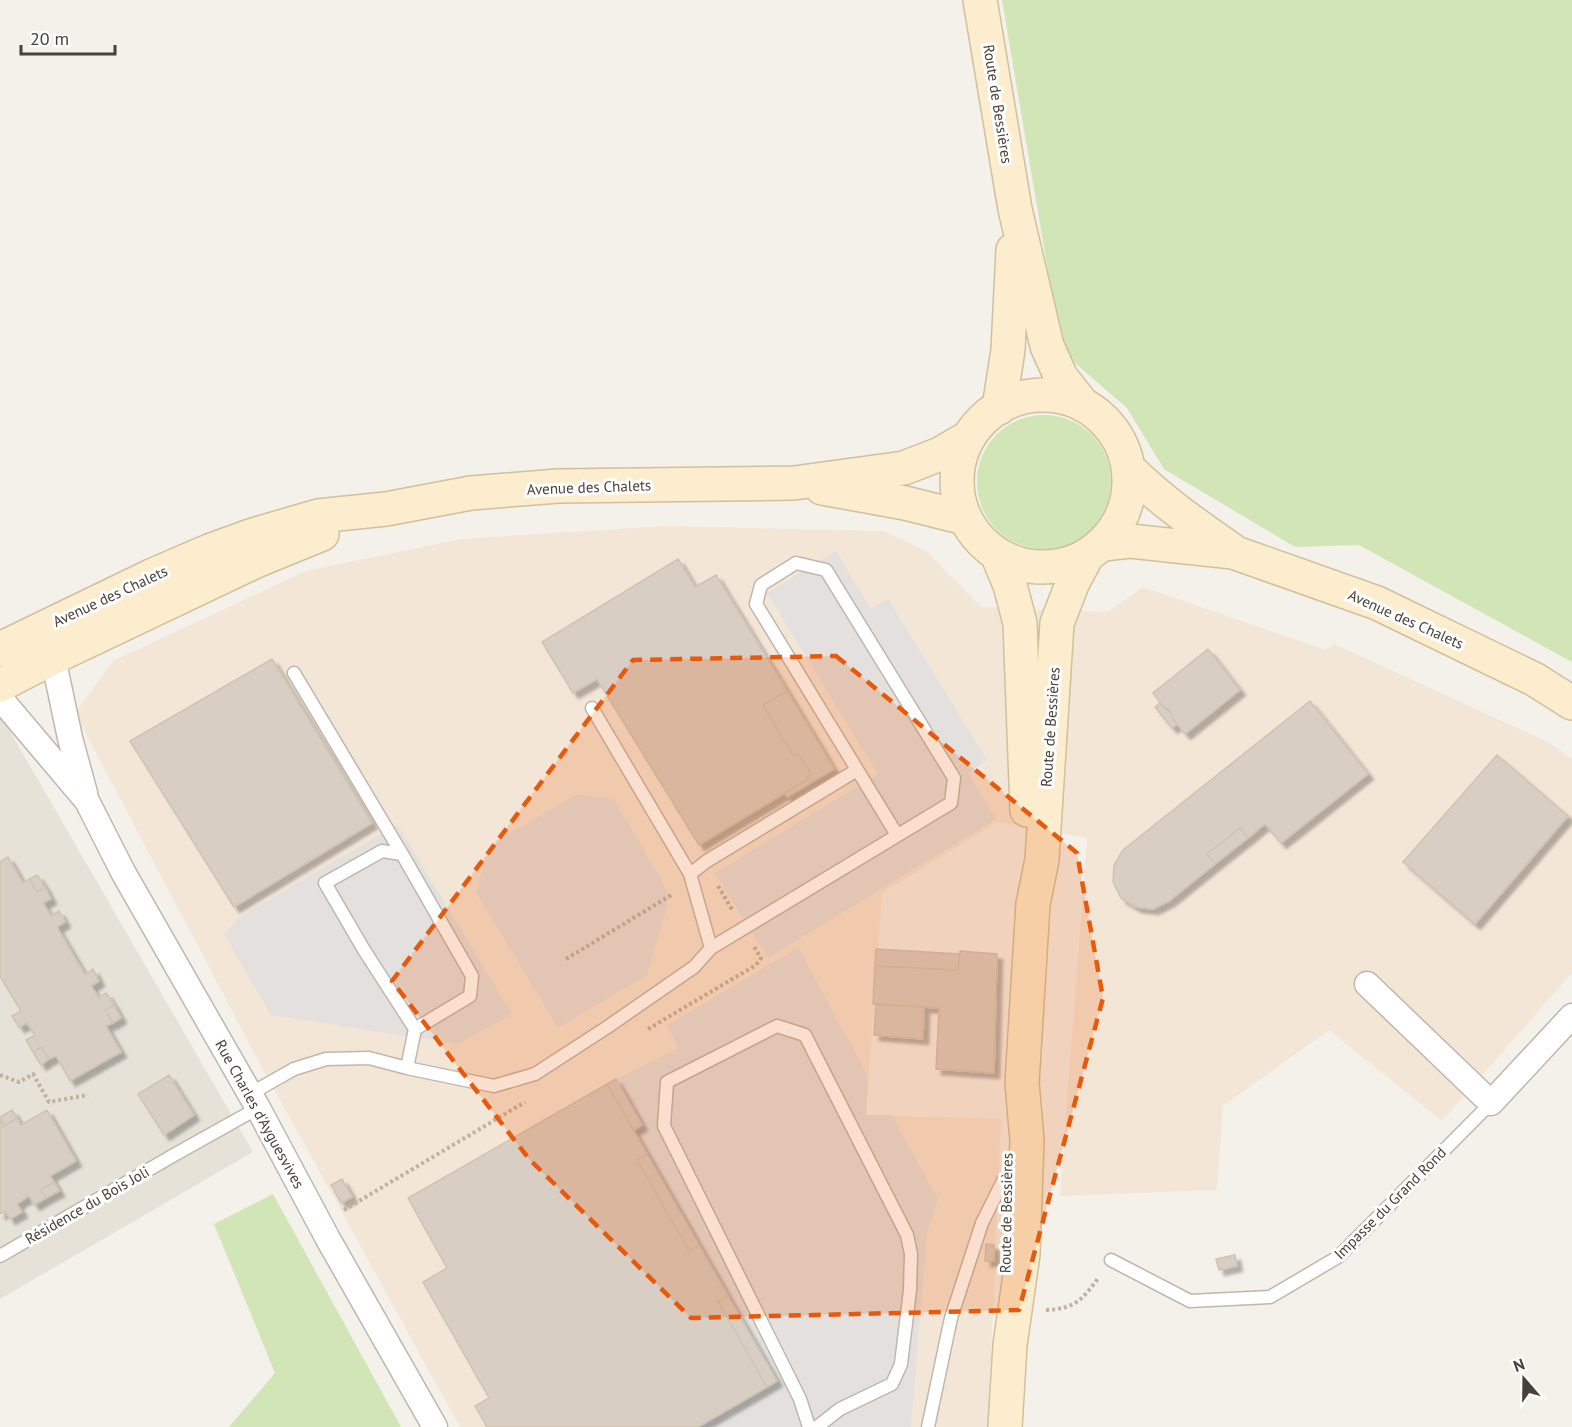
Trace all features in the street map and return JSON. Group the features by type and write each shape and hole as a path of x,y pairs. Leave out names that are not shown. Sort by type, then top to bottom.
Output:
{"main road":[{"name":"Route de Bessières","path":"980,0 1015,209 1047,346 1061,376 1083,405"},
{"name":"Route de Bessières","path":"999,408 1008,350 1015,209"},
{"name":"Route de Bessières","path":"1005,1427 1010,1344 1023,1254 1027,1140 1022,1083 1033,904 1042,860 1057,623 1072,582 1122,517 1129,486 1129,469 1123,449 1114,432 1100,417 1083,405 1067,399 1032,396 1014,400 987,416 969,437 960,456 957,477 958,498 964,518 984,544 997,554 1019,564 1042,568 1065,565 1095,550"},
{"name":"Avenue des Chalets","path":"14,663 151,576 220,547 318,516 386,509 471,493 558,486 794,483 904,468 940,454 969,437"},
{"name":"Avenue des Chalets","path":"1129,469 1146,487 1177,512 1233,552"},
{"name":"Avenue des Chalets","path":"794,483 905,503 964,518"},
{"name":"Avenue des Chalets","path":"14,663 386,509"},
{"name":"Avenue des Chalets","path":"1095,550 1130,541 1233,552 1377,603 1534,679 1572,703"},
{"name":"Route de Bessières","path":"997,554 1010,585 1020,623 1029,859 1033,904"},
{"name":"Route de Bessières","path":"1010,1344 1004,1252 1004,1179 1007,1140 1022,1083"}],"street":[{"name":"Rue Charles d'Ayguesvives","path":"14,663 55,667 70,738 87,801 129,882 435,1427"},
{"name":"Rue Charles d'Ayguesvives","path":"0,698 87,801"},
{"path":"1367,984 1491,1103"},
{"name":"Impasse du Grand Rond","path":"1491,1103 1572,1016"}],"lane":[{"name":"Résidence du Bois Joli","path":"0,1256 174,1155 254,1101 294,1069 326,1059 369,1058 494,1086 535,1074 694,967 711,948 951,803 954,778 826,570 796,563 761,585 756,604 857,770"},
{"path":"294,673 472,976 470,996 415,1029"},
{"path":"592,708 690,873 711,948"},
{"path":"690,873 857,770 897,834"},
{"path":"402,854 382,851 325,883 363,951 415,1029 407,1068"},
{"path":"809,1427 800,1399 664,1126 666,1082 777,1026 806,1035 907,1235 911,1254 910,1290 901,1364 892,1384 840,1409 817,1427"},
{"name":"Impasse du Grand Rond","path":"1112,1260 1191,1301 1270,1297 1338,1257 1491,1103"},
{"path":"928,1427 951,1318 982,1223 1004,1179"}],"path":[{"path":"0,1075 19,1082 33,1074 49,1102 88,1095"},
{"path":"1015,1312 1063,1310 1083,1299 1112,1260"}],"highlighted area":[{"path":"836,656 1077,853 1103,998 1019,1310 691,1318 529,1159 392,981 633,660"}],"shaded area":[{"path":"667,526 883,531 926,551 981,607 1108,612 1143,587 1326,650 1334,644 1550,743 1572,759 1572,973 1442,1121 1329,1030 1223,1106 1217,1190 1060,1196 1087,838 997,822 882,893 866,1115 1001,1119 988,1427 460,1427 259,1062 75,713 113,661 306,571 461,539"},
{"path":"836,551 871,609 888,599 987,760 968,773 996,819 768,958 715,873 878,774 767,593"},
{"path":"0,714 253,1152 0,1299"},
{"path":"577,794 614,799 670,896 647,975 558,1028 476,892 490,845"},
{"path":"397,824 512,1014 458,1044 271,1015 224,934 240,917"},
{"path":"798,948 868,1076 866,1115 892,1115 938,1200 927,1232 911,1427 698,1427 777,1381 634,1130 642,1125 616,1079 679,1048 667,1025"}],"green space":[{"path":"1002,0 1572,0 1572,662 1359,545 1295,547 1164,469 1127,408 1075,363 1060,342"},
{"path":"1044,415 1070,420 1092,434 1106,456 1111,482 1106,508 1092,530 1070,544 1044,549 1018,544 996,530 982,508 977,482 982,456 996,434 1018,420"},
{"path":"273,1194 401,1427 229,1427 275,1373 214,1224"}],"building":[{"path":"678,559 695,587 716,575 787,691 763,705 793,756 798,753 811,774 806,777 808,779 699,845 597,679 573,693 542,642"},
{"path":"1208,649 1240,690 1185,734 1173,719 1173,715 1164,708 1153,693"},
{"path":"272,659 372,823 234,907 130,741"},
{"path":"787,691 834,769 787,797 785,793 808,779 806,777 811,774 798,753 793,756 763,705"},
{"path":"1310,701 1368,774 1281,843 1265,824 1248,838 1240,828 1207,854 1215,864 1169,901 1153,909 1136,907 1121,898 1113,882 1114,865 1123,850"},
{"path":"1160,703 1173,715 1177,724 1172,728 1155,707"},
{"path":"1497,755 1568,816 1475,924 1403,862"},
{"path":"1240,828 1248,838 1215,864 1207,854"},
{"path":"8,857 23,883 29,879 37,892 45,887 51,899 43,903 51,916 59,911 65,922 57,927 85,975 93,969 99,981 91,986 99,998 106,993 114,1005 105,1010 113,1023 106,1026 121,1052 70,1081 56,1056 49,1059 41,1047 33,1052 26,1040 35,1035 27,1023 19,1027 12,1016 21,1011 0,976 0,862"},
{"path":"37,875 45,887 37,892 29,879"},
{"path":"876,949 960,954 958,970 875,966"},
{"path":"960,951 997,954 994,1073 936,1069 939,1008 873,1004 875,966 958,970"},
{"path":"876,1004 924,1007 923,1039 874,1035"},
{"path":"114,1005 121,1018 113,1023 105,1010"},
{"path":"41,1047 49,1059 41,1065 33,1052"},
{"path":"169,1075 194,1115 164,1135 138,1094"},
{"path":"616,1079 642,1125 634,1130 607,1084"},
{"path":"607,1084 647,1154 637,1160 689,1251 699,1245 728,1296 718,1301 767,1387 698,1427 487,1427 475,1406 489,1398 423,1282 447,1268 408,1198"},
{"path":"12,1110 17,1118 4,1126 0,1117"},
{"path":"47,1110 76,1161 50,1176 54,1182 41,1190 46,1198 34,1205 29,1196 17,1204 22,1212 10,1219 5,1211 0,1214 0,1118 4,1126 17,1118 21,1125"},
{"path":"647,1154 699,1245 689,1251 637,1160"},
{"path":"342,1179 352,1197 341,1203 331,1185"},
{"path":"54,1182 59,1191 46,1198 41,1190"},
{"path":"986,1244 994,1245 994,1261 985,1261"},
{"path":"1235,1255 1237,1266 1219,1270 1216,1259"},
{"path":"728,1296 777,1381 767,1387 718,1301"}]}
